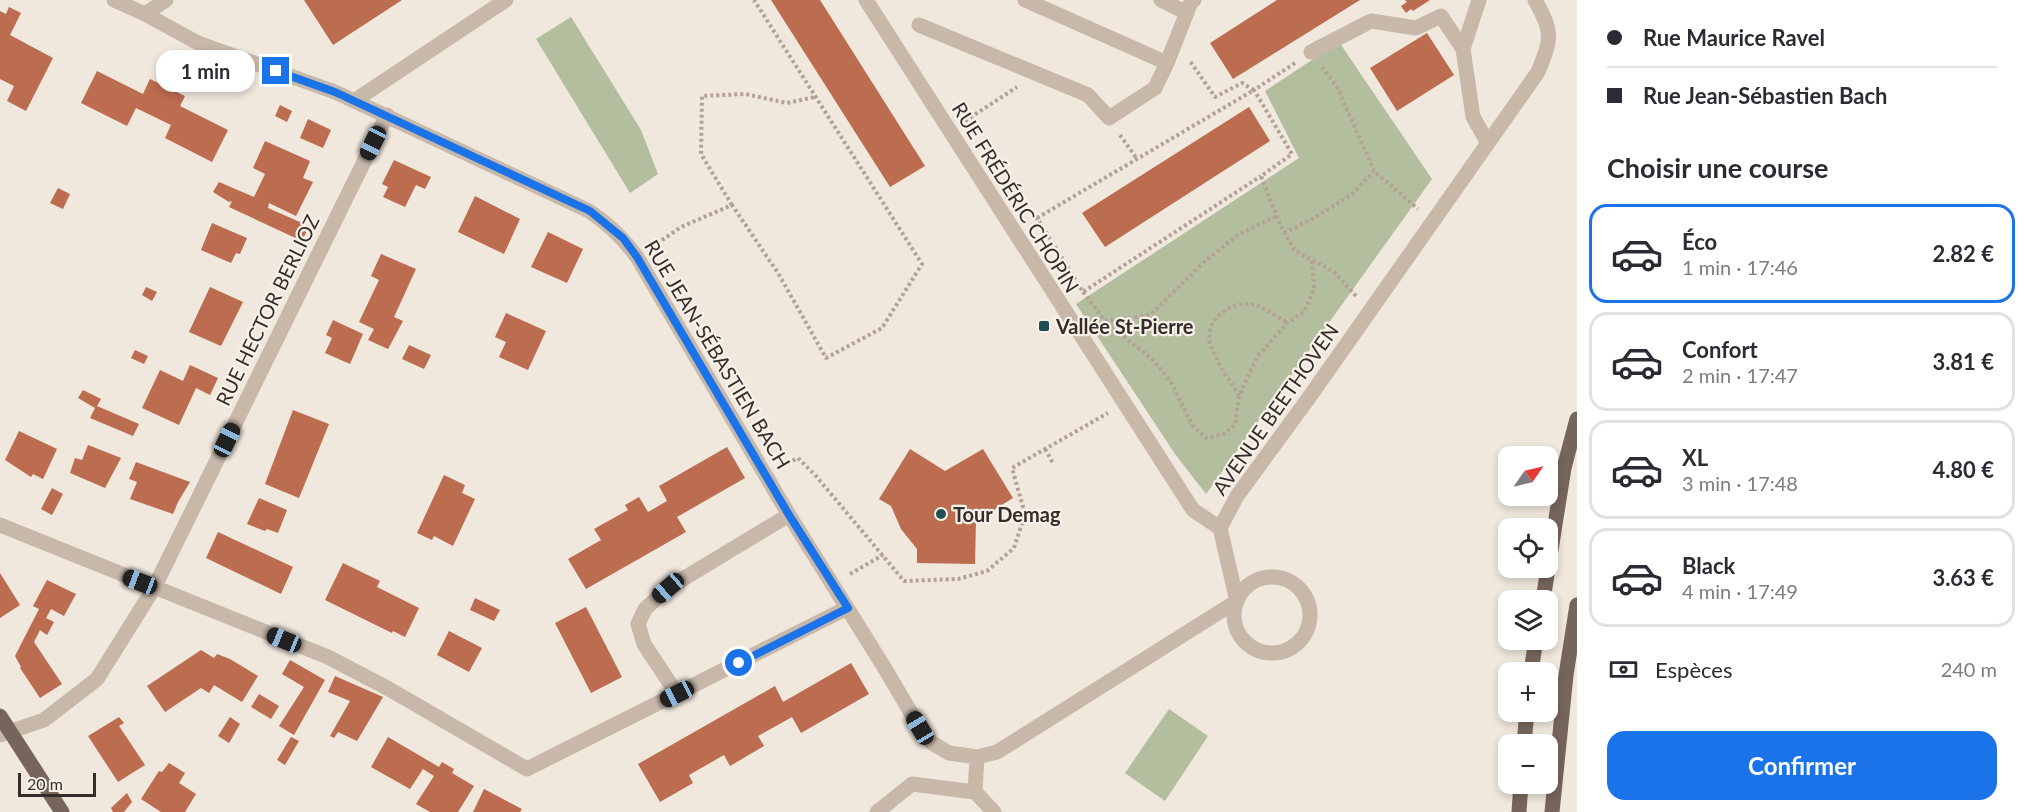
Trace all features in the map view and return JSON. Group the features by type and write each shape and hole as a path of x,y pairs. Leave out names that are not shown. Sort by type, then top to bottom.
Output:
{"main road":[{"path":"1545,590 1564,468 1577,419"},
{"path":"1552,812 1566,675 1577,605"},
{"path":"0,716 5,734 62,812"},
{"path":"1519,812 1520,794"}],"street":[{"name":"RUE JEAN-SÉBASTIEN BACH","path":"114,0 198,43 335,92 387,115 590,211 623,238 637,257 789,515 920,728 932,743 949,753 977,758"},
{"path":"145,14 166,0"},
{"path":"354,101 506,0"},
{"name":"RUE FRÉDÉRIC CHOPIN","path":"866,0 1193,510 1220,528"},
{"path":"1025,0 1167,63"},
{"path":"919,25 1088,95 1109,118 1155,88 1167,63 1190,7 1161,0"},
{"path":"1463,49 1479,0"},
{"name":"AVENUE BEETHOVEN","path":"1220,528 1237,496 1538,72 1548,48 1548,24 1535,0"},
{"path":"1311,52 1371,21 1416,28 1441,16 1463,49 1473,117 1488,143"},
{"name":"RUE HECTOR BERLIOZ","path":"5,734 44,720 97,679 154,588 387,115"},
{"path":"677,694 644,644 638,624 645,609 668,588 789,515"},
{"path":"0,525 328,657 527,769 848,608"},
{"path":"975,792 977,758 998,752 1237,601 1246,587 1256,581 1268,577 1291,582 1307,600 1310,612 1309,624 1305,635 1297,644 1285,651 1272,653 1259,651 1248,645 1239,634 1234,609 1237,601 1220,528"},
{"path":"877,812 912,784 975,792 994,812"}],"path":[{"path":"754,0 922,264 882,328 826,358 778,273 701,154 702,96 745,94 787,103 815,97"},
{"path":"1083,292 1292,154 1254,90 1242,83 1215,97 1176,41"},
{"path":"1014,233 1254,90 1311,52 1338,88 1374,171 1433,222"},
{"path":"949,131 1037,74"},
{"path":"1109,118 1137,159"},
{"path":"1284,232 1316,217 1352,194 1374,171"},
{"path":"1261,176 1284,232 1295,251 1333,271 1370,311"},
{"path":"637,257 681,227 732,204"},
{"path":"1105,321 1150,315 1203,263 1239,234 1277,216"},
{"path":"1037,218 1083,292 1105,321 1153,360 1171,381 1192,425 1206,438 1224,434 1235,425 1239,396 1257,357 1287,323 1304,312 1314,289 1312,260"},
{"path":"1239,396 1217,359 1209,340 1213,321 1232,305 1254,305 1287,323"},
{"path":"765,475 798,458 816,476 904,581 958,579 987,571 1014,548 1025,514 1012,468 1124,404"},
{"path":"1045,449 1053,463"},
{"path":"833,584 883,555"}],"green space":[{"path":"571,17 641,130 658,174 630,193 536,39"},
{"path":"1339,42 1432,179 1206,494 1175,454 1076,304 1299,158 1265,91"},
{"path":"1169,709 1208,736 1165,801 1125,773"}],"building":[{"path":"304,0 402,0 333,45"},
{"path":"771,0 820,0 925,166 890,187"},
{"path":"1277,0 1360,0 1233,79 1210,43"},
{"path":"1405,0 1430,0 1406,13 1401,6 1407,2"},
{"path":"9,7 21,13 10,35 53,58 26,111 7,101 14,86 0,79 0,11 6,14"},
{"path":"1427,33 1454,75 1397,111 1370,68"},
{"path":"97,71 143,94 150,79 185,96 180,106 228,130 212,162 165,138 171,125 136,108 127,126 81,103"},
{"path":"280,105 292,111 287,122 275,116"},
{"path":"1249,107 1270,141 1105,247 1082,213"},
{"path":"308,119 331,130 323,148 300,138"},
{"path":"265,141 310,161 303,178 313,182 296,216 269,203 268,208 309,226 302,241 229,207 232,201 229,202 213,192 219,182 254,197 265,174 253,168"},
{"path":"394,160 431,177 425,189 416,185 405,207 383,197 388,187 382,184"},
{"path":"58,188 70,194 63,209 50,203"},
{"path":"475,196 520,219 504,254 458,232"},
{"path":"212,223 247,238 240,254 236,253 231,263 201,250"},
{"path":"548,232 583,249 567,283 531,267"},
{"path":"381,254 416,269 394,317 403,321 388,349 368,340 374,329 359,322 379,280 371,276"},
{"path":"146,287 157,292 152,301 142,295"},
{"path":"210,287 243,302 221,346 189,332"},
{"path":"506,313 546,331 528,370 499,357 506,342 495,337"},
{"path":"333,320 363,334 350,364 325,353 332,338 326,335"},
{"path":"409,345 431,355 424,369 402,359"},
{"path":"135,350 148,356 144,364 131,358"},
{"path":"190,365 218,378 210,395 196,388 179,425 142,408 160,370 183,381"},
{"path":"83,390 101,399 97,406 139,424 133,436 90,418 95,408 78,398"},
{"path":"293,410 329,424 299,498 265,484"},
{"path":"19,431 57,449 43,479 33,474 31,477 5,460"},
{"path":"88,445 121,458 105,488 70,473 75,458 82,460"},
{"path":"727,447 745,478 677,517 686,532 586,589 568,559 601,540 594,529 628,510 625,505 639,497 648,512 667,501 659,486"},
{"name":"Tour Demag","path":"910,449 945,471 983,449 1013,498 976,521 975,564 917,563 917,549 901,529 891,506 879,499"},
{"path":"136,462 190,482 173,514 130,499 137,482 129,479"},
{"path":"444,475 465,485 462,493 475,499 453,546 434,536 432,540 417,533"},
{"path":"52,488 63,494 52,515 41,509"},
{"path":"259,498 287,510 278,533 247,524"},
{"path":"218,532 293,567 281,594 206,558"},
{"path":"343,563 380,581 377,587 419,608 405,637 393,631 392,633 325,600"},
{"path":"0,573 20,605 0,618"},
{"path":"47,580 76,594 64,616 51,609 46,618 54,622 47,635 40,630 34,642 62,684 40,698 20,668 15,656 39,609 33,606"},
{"path":"475,598 500,610 494,621 470,610"},
{"path":"586,607 622,677 591,693 555,623"},
{"path":"449,631 482,648 469,672 437,655"},
{"path":"201,650 214,658 217,654 230,659 258,676 242,702 214,685 209,693 201,688 165,712 147,686"},
{"path":"290,660 325,680 294,735 279,726 304,687 282,674"},
{"path":"851,663 869,694 801,733 792,717 758,736 764,746 730,766 724,755 689,775 693,783 660,802 638,764 775,686 783,702"},
{"path":"335,676 383,697 357,741 338,732 334,738 330,736 350,701 328,692"},
{"path":"259,694 279,706 271,719 251,707"},
{"path":"119,717 124,723 119,726 145,765 118,782 88,736"},
{"path":"230,717 240,724 229,743 218,736"},
{"path":"291,737 299,741 285,765 277,760"},
{"path":"388,737 439,767 442,762 454,769 452,773 474,786 458,812 430,812 416,804 434,776 423,769 410,789 371,767"},
{"path":"169,763 185,773 179,783 196,794 185,812 161,812 141,799 159,771 162,772"},
{"path":"484,789 522,809 520,812 473,812"},
{"path":"127,793 132,802 124,812 113,812 111,808"}],"place":[{"name":"Vallée St-Pierre","path":"1044,326"},
{"name":"Tour Demag","path":"941,514"}],"route":[{"path":"276,71 335,92 387,115 590,211 623,238 637,257 789,515 848,608 739,663"}]}
